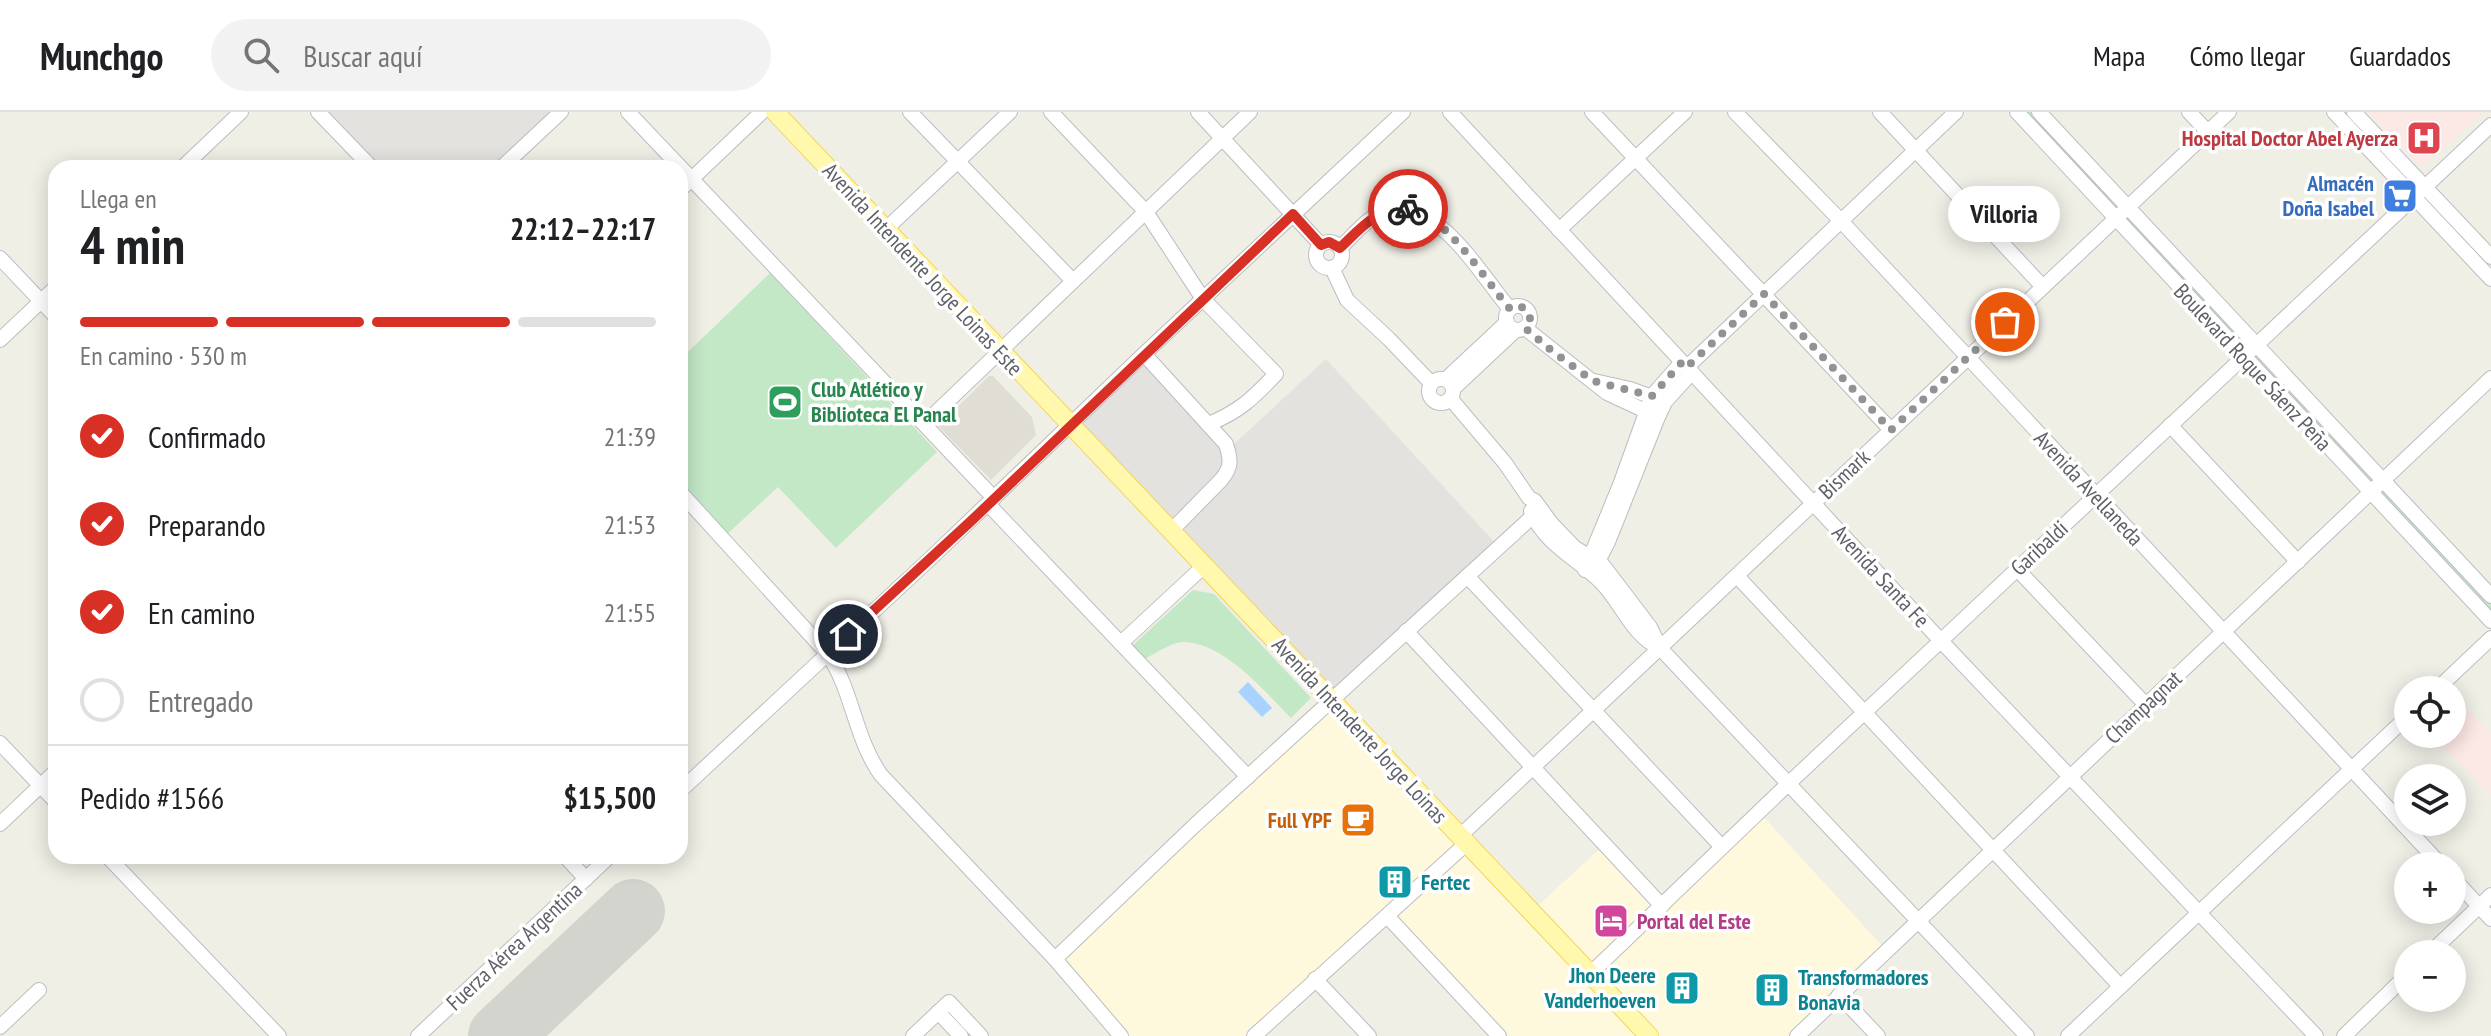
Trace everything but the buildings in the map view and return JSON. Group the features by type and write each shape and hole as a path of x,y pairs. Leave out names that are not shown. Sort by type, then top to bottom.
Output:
{"main road":[{"name":"Avenida Intendente Jorge Loinas Este","path":"775,112 1071,425"},
{"name":"Avenida Intendente Jorge Loinas","path":"1071,425 1649,1036"}],"street":[{"path":"190,160 241,112"},
{"path":"318,112 364,160"},
{"path":"510,160 561,112"},
{"path":"628,112 675,160"},
{"path":"688,182 762,112"},
{"path":"910,112 1073,281"},
{"path":"885,230 1010,112"},
{"path":"1051,112 1146,212 1203,299 1276,374 1247,405 1209,424"},
{"path":"1198,112 1321,245"},
{"path":"925,423 1250,112"},
{"path":"688,783 1403,112"},
{"name":"Avenida Santa Fe","path":"1450,112 1941,641 2316,1036"},
{"path":"1592,112 1891,430"},
{"path":"1559,230 1685,112"},
{"name":"Avenida Avellaneda","path":"1735,112 1841,221 2429,852"},
{"path":"1880,112 2043,287"},
{"path":"1591,565 1608,542 1655,407 1687,367 1956,112"},
{"name":"Boulevard Roque Sáenz Peña","path":"2017,112 2491,621"},
{"name":"Boulevard Roque Sáenz Peña","path":"2039,112 2491,596"},
{"path":"2189,112 2207,131"},
{"name":"Bismark","path":"1254,1036 1388,917 1534,767 2229,112"},
{"path":"2334,112 2491,257"},
{"path":"2354,112 2491,279"},
{"name":"Garibaldi","path":"1590,974 1788,784 2491,125"},
{"path":"688,174 925,423 991,501 1248,777"},
{"path":"1340,248 1381,213 1403,209 1421,212 1439,225 1514,322 1593,381 1655,407"},
{"path":"1329,242 1340,248 1341,260 1332,268 1323,267 1317,261 1321,245 1329,242"},
{"path":"0,258 48,308"},
{"path":"1332,268 1347,300 1445,387 1505,463 1529,498 1533,516 1552,543 1591,565"},
{"path":"0,340 48,294"},
{"path":"1445,387 1514,322"},
{"path":"1144,354 1226,444 1231,462 1228,472 1171,531"},
{"name":"Champagnat","path":"1797,1036 2491,378"},
{"path":"2170,425 2298,562"},
{"path":"1529,498 1650,627 1660,648 2027,1036"},
{"path":"688,501 840,671 865,749 881,775 1055,959 1121,1036"},
{"path":"1055,959 1533,516"},
{"path":"1121,643 1204,566"},
{"path":"2017,569 2146,705"},
{"path":"1467,576 1722,847"},
{"path":"1737,576 2120,986"},
{"path":"1406,631 1662,906"},
{"path":"2451,676 2491,638"},
{"path":"2068,1036 2394,729"},
{"path":"0,743 48,794"},
{"path":"0,824 48,778"},
{"path":"115,864 275,1035"},
{"path":"572,864 586,879"},
{"name":"Fuerza Aérea Argentina","path":"418,1036 602,864"},
{"path":"2466,892 2491,919"},
{"path":"2444,940 2491,895"},
{"path":"1388,917 1492,1034"},
{"path":"1315,979 1369,1036"},
{"path":"2344,1036 2394,988"},
{"path":"0,1027 39,990"},
{"path":"1839,995 1878,1036"},
{"path":"913,1036 949,1002 981,1036"},
{"path":"938,1012 961,1036"}],"shaded area":[{"path":"318,112 561,112 510,160 364,160"},
{"name":"Hospital Doctor Abel Ayerza","path":"2369,112 2483,112 2425,165 2419,166"},
{"path":"1144,354 1209,424 1234,444 1326,359 1499,547 1333,699 1071,425"},
{"path":"989,376 993,376 1032,417 1036,435 991,480 938,426"},
{"path":"1333,699 1531,912 1605,844 1662,905 1759,812 1885,949 1797,1036 1499,1036 1388,917 1254,1036 1121,1036 1055,959"},
{"path":"2468,710 2491,734 2491,796 2466,770 2466,764 2461,764 2446,748 2466,748"}],"green space":[{"path":"2023,112 2033,112 2491,602 2491,611"},
{"name":"Club Atlético y Biblioteca El Panal","path":"770,273 937,452 836,548 778,487 723,538 688,501 688,352"},
{"path":"1193,590 1214,594 1311,698 1291,718 1243,671 1215,651 1180,642 1144,659 1132,646"}],"water":[{"path":"1248,682 1272,708 1262,717 1238,692"}],"runway":[{"path":"500,1036 633,911"}],"way so far":[{"path":"1408,209 1421,212 1439,225 1510,309 1517,306 1525,308 1530,318 1525,328 1537,340 1593,381 1652,396 1682,362 1687,367 1764,294 1891,430 2005,322"}],"place":[{"name":"Hospital Doctor Abel Ayerza","path":"2424,138"},
{"name":"Almacén Doña Isabel","path":"2400,196"},
{"name":"Villoria","path":"2005,322"},
{"name":"Club Atlético y Biblioteca El Panal","path":"785,402"},
{"name":"Full YPF","path":"1358,820"},
{"name":"Fertec","path":"1395,882"},
{"name":"Portal del Este","path":"1611,921"},
{"name":"Jhon Deere Vanderhoeven","path":"1682,988"},
{"name":"Transformadores Bonavia","path":"1772,990"}],"route":[{"path":"848,634 1293,214 1321,245 1329,242 1340,248 1371,218 1392,209 1408,209"}]}
